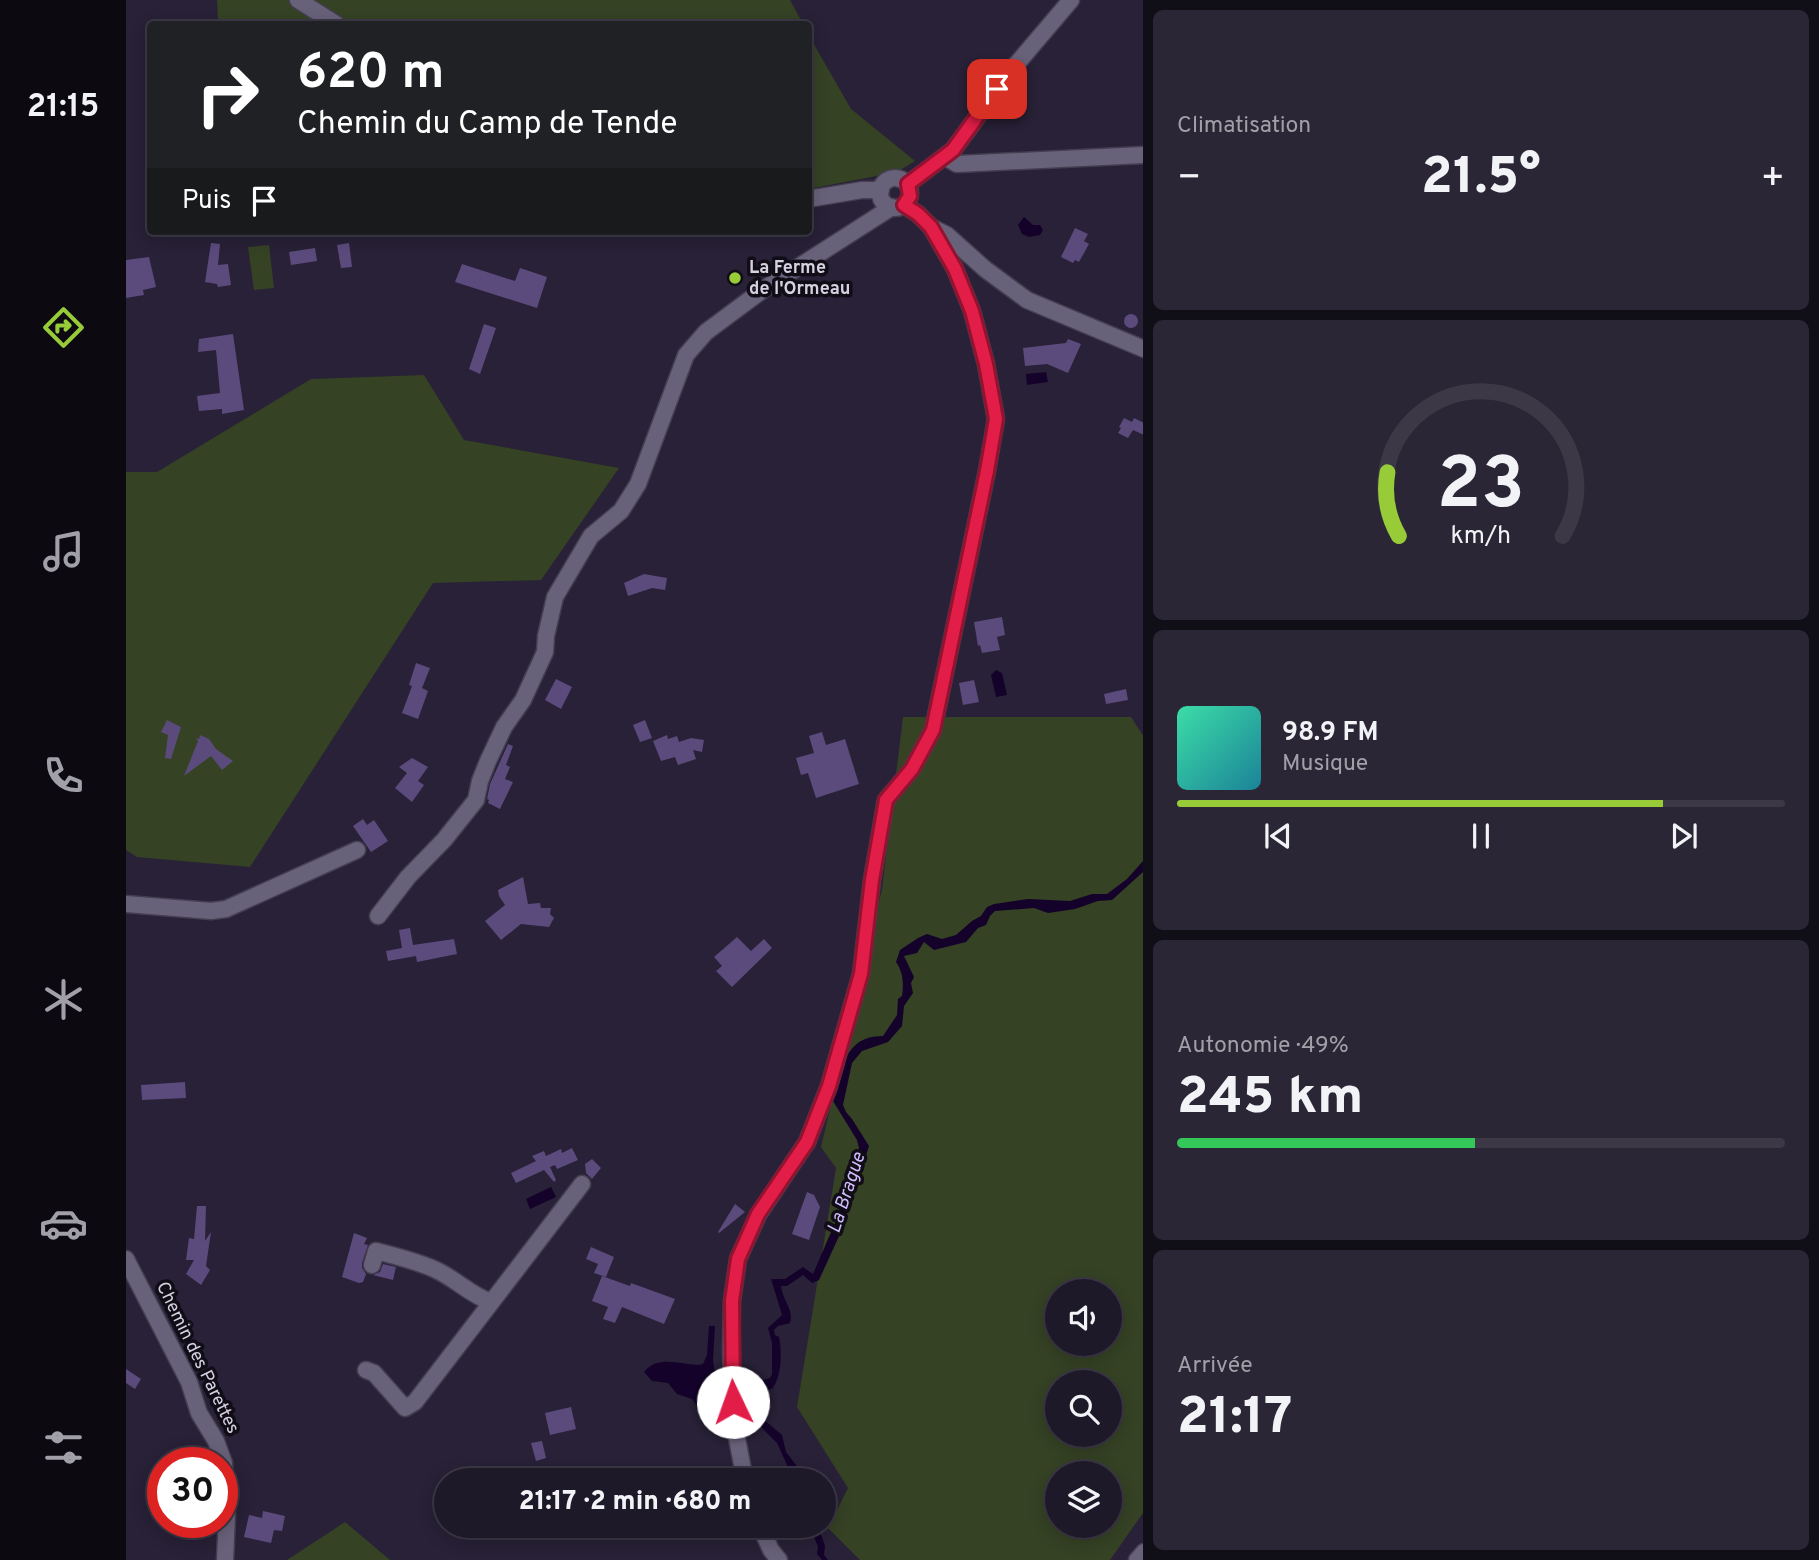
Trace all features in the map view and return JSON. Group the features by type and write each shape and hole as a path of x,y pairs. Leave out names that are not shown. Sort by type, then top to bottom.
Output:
{"street":[{"path":"298,0 331,21"},
{"path":"908,184 945,158 1014,67 1071,0"},
{"path":"945,158 957,164 1143,155"},
{"path":"378,916 408,877 444,840 476,800 488,761 504,727 523,700 545,652 555,597 591,536 621,511 638,484 686,355 706,332 764,289 898,206 910,196 908,184 898,178 887,180 881,190 883,201 898,206 918,214 931,227 955,269 972,311 986,364 996,419 933,730 912,769 886,800 872,880 861,974 829,1086 807,1142 758,1214 738,1259 732,1301 731,1350 734,1423 743,1468"},
{"path":"812,198 862,190 881,190"},
{"path":"931,227 947,235 985,269 1027,300 1143,349"},
{"path":"126,904 211,911 226,909 357,850"},
{"path":"366,1370 374,1373 405,1408 415,1402 582,1184"},
{"path":"372,1265 376,1251 405,1259 436,1269 478,1298 491,1302"},
{"name":"Chemin des Parettes","path":"126,1259 189,1381 199,1413 216,1441 224,1463 227,1515 225,1560"},
{"path":"766,1538 779,1560"},
{"path":"1137,1560 1143,1552"}],"green space":[{"path":"217,0 790,0 801,21 218,21"},
{"path":"812,41 851,109 915,161 897,172 812,188"},
{"path":"269,245 274,288 254,290 248,247"},
{"path":"424,375 464,440 619,468 541,580 433,583 250,867 137,857 126,850 126,472 157,472 311,379"},
{"path":"903,717 1131,717 1143,735 1143,1513 1110,1560 860,1560 836,1536 836,1512 848,1488 797,1407 836,1168 821,1147 882,889"},
{"path":"345,1522 390,1560 287,1560"}],"water":[{"path":"1024,217 1033,225 1040,225 1043,230 1040,235 1029,237 1022,234 1018,225"},
{"path":"1046,372 1048,382 1027,385 1026,374"},
{"path":"996,670 1002,673 1007,695 996,697 991,675"},
{"name":"La Brague","path":"1143,861 1143,872 1112,900 1048,913 1034,908 995,911 986,925 978,928 966,942 934,950 924,942 917,953 904,956 914,977 911,983 913,993 904,1006 902,1026 888,1042 862,1051 852,1063 843,1105 869,1146 840,1234 819,1280 812,1283 803,1275 787,1286 781,1286 791,1318 790,1323 774,1330 779,1337 781,1350 778,1378 772,1389 762,1390 758,1387 752,1395 763,1419 782,1435 786,1452 798,1468 788,1468 777,1443 756,1422 742,1391 749,1384 770,1378 772,1374 772,1343 768,1328 782,1315 771,1279 785,1279 803,1267 813,1274 835,1223 859,1148 857,1140 833,1101 847,1056 860,1041 883,1036 897,1015 898,999 902,996 903,987 902,974 896,962 900,950 927,934 942,939 956,935 981,916 987,907 994,904 1028,899 1070,901 1092,894 1107,894 1127,879"},
{"path":"551,1187 556,1197 530,1209 526,1199"},
{"path":"709,1326 715,1326 713,1360 718,1398 717,1408 708,1412 698,1407 692,1399 677,1394 668,1383 652,1381 644,1372 662,1362 703,1364 707,1355"},
{"path":"815,1538 822,1538 824,1555 828,1560 822,1560 817,1554"}],"building":[{"path":"1075,228 1088,234 1084,241 1089,244 1079,262 1075,260 1073,263 1061,257"},
{"path":"211,243 220,244 218,265 228,264 231,285 218,287 217,284 205,282"},
{"path":"349,243 352,267 341,268 337,245"},
{"path":"315,248 317,261 291,265 289,252"},
{"path":"149,257 156,287 143,290 144,295 126,298 126,260"},
{"path":"462,264 515,281 520,268 547,277 537,308 455,282"},
{"path":"1128,314 1134,314 1138,321 1134,328 1128,328 1124,324 1124,318"},
{"path":"484,324 496,328 480,374 469,369"},
{"path":"233,334 244,410 222,414 222,409 199,411 197,396 220,393 216,350 198,352 199,339"},
{"path":"1068,339 1081,344 1068,373 1047,364 1025,366 1023,348 1066,343"},
{"path":"1124,418 1132,422 1134,418 1143,422 1143,435 1133,430 1128,438 1118,433 1121,428 1119,427"},
{"path":"644,574 667,578 665,590 652,588 628,596 624,583"},
{"path":"1002,617 1005,635 997,637 1000,650 982,653 980,645 978,646 974,622"},
{"path":"416,663 430,668 422,688 428,691 418,719 402,713 412,686 409,685"},
{"path":"556,679 572,687 561,709 545,700"},
{"path":"974,680 979,702 963,705 959,683"},
{"path":"1126,689 1128,700 1106,704 1104,694"},
{"path":"167,720 181,727 171,759 165,758 168,735 161,732"},
{"path":"645,720 652,738 640,742 633,725"},
{"path":"822,732 826,745 845,739 859,784 816,798 808,773 801,775 796,758 814,753 809,736"},
{"path":"200,735 209,739 216,749 233,761 222,770 211,756 184,776 198,741 196,738 199,739"},
{"path":"667,735 668,739 677,736 679,742 691,738 704,740 702,752 693,750 696,759 678,765 675,757 661,761 653,741"},
{"path":"508,744 513,746 506,765 510,767 505,779 513,782 500,809 488,803 487,799 490,784"},
{"path":"412,758 428,767 418,781 424,785 412,802 395,788 407,773 399,767"},
{"path":"363,819 367,825 374,820 388,841 371,852 353,826"},
{"path":"523,877 528,904 540,903 541,908 551,908 550,914 554,918 549,927 521,924 501,940 485,921 505,905 498,890"},
{"path":"410,928 413,945 454,939 457,954 417,962 416,956 388,961 386,951 402,948 399,930"},
{"path":"737,937 751,951 764,939 772,948 732,987 716,971 722,966 714,957"},
{"path":"185,1082 186,1098 142,1100 141,1085"},
{"path":"572,1148 578,1160 557,1169 555,1165 550,1167 556,1180 554,1182 544,1170 516,1183 511,1173 536,1161 532,1156 544,1151 546,1156 561,1149 562,1153"},
{"path":"592,1159 601,1168 592,1179 586,1173 585,1164"},
{"path":"807,1192 814,1195 820,1207 809,1240 792,1234"},
{"path":"735,1204 745,1212 719,1233 718,1232"},
{"path":"197,1206 206,1206 205,1241 211,1232 206,1266 210,1270 201,1285 186,1274 194,1260 186,1260 189,1238 194,1239"},
{"path":"354,1233 367,1238 364,1244 368,1245 362,1263 366,1274 363,1282 359,1283 342,1277"},
{"path":"591,1247 614,1257 606,1277 594,1273 598,1264 586,1259"},
{"path":"383,1264 396,1267 393,1280 373,1275 380,1272"},
{"path":"602,1276 675,1299 664,1324 622,1307 615,1323 603,1319 608,1307 592,1301"},
{"path":"126,1369 141,1379 135,1389 126,1383"},
{"path":"571,1407 576,1429 550,1435 545,1413"},
{"path":"542,1441 546,1458 536,1461 531,1443"},
{"path":"263,1511 285,1516 282,1531 274,1530 271,1543 244,1537 249,1515 262,1518"}],"place":[{"name":"La Ferme de l'Ormeau","path":"735,278"}],"route":[{"path":"733,1402 732,1301 738,1259 758,1214 807,1142 829,1086 861,974 872,880 886,800 912,769 933,730 996,419 986,364 972,311 955,269 931,227 904,205 910,196 908,184 953,150 997,89"}]}
